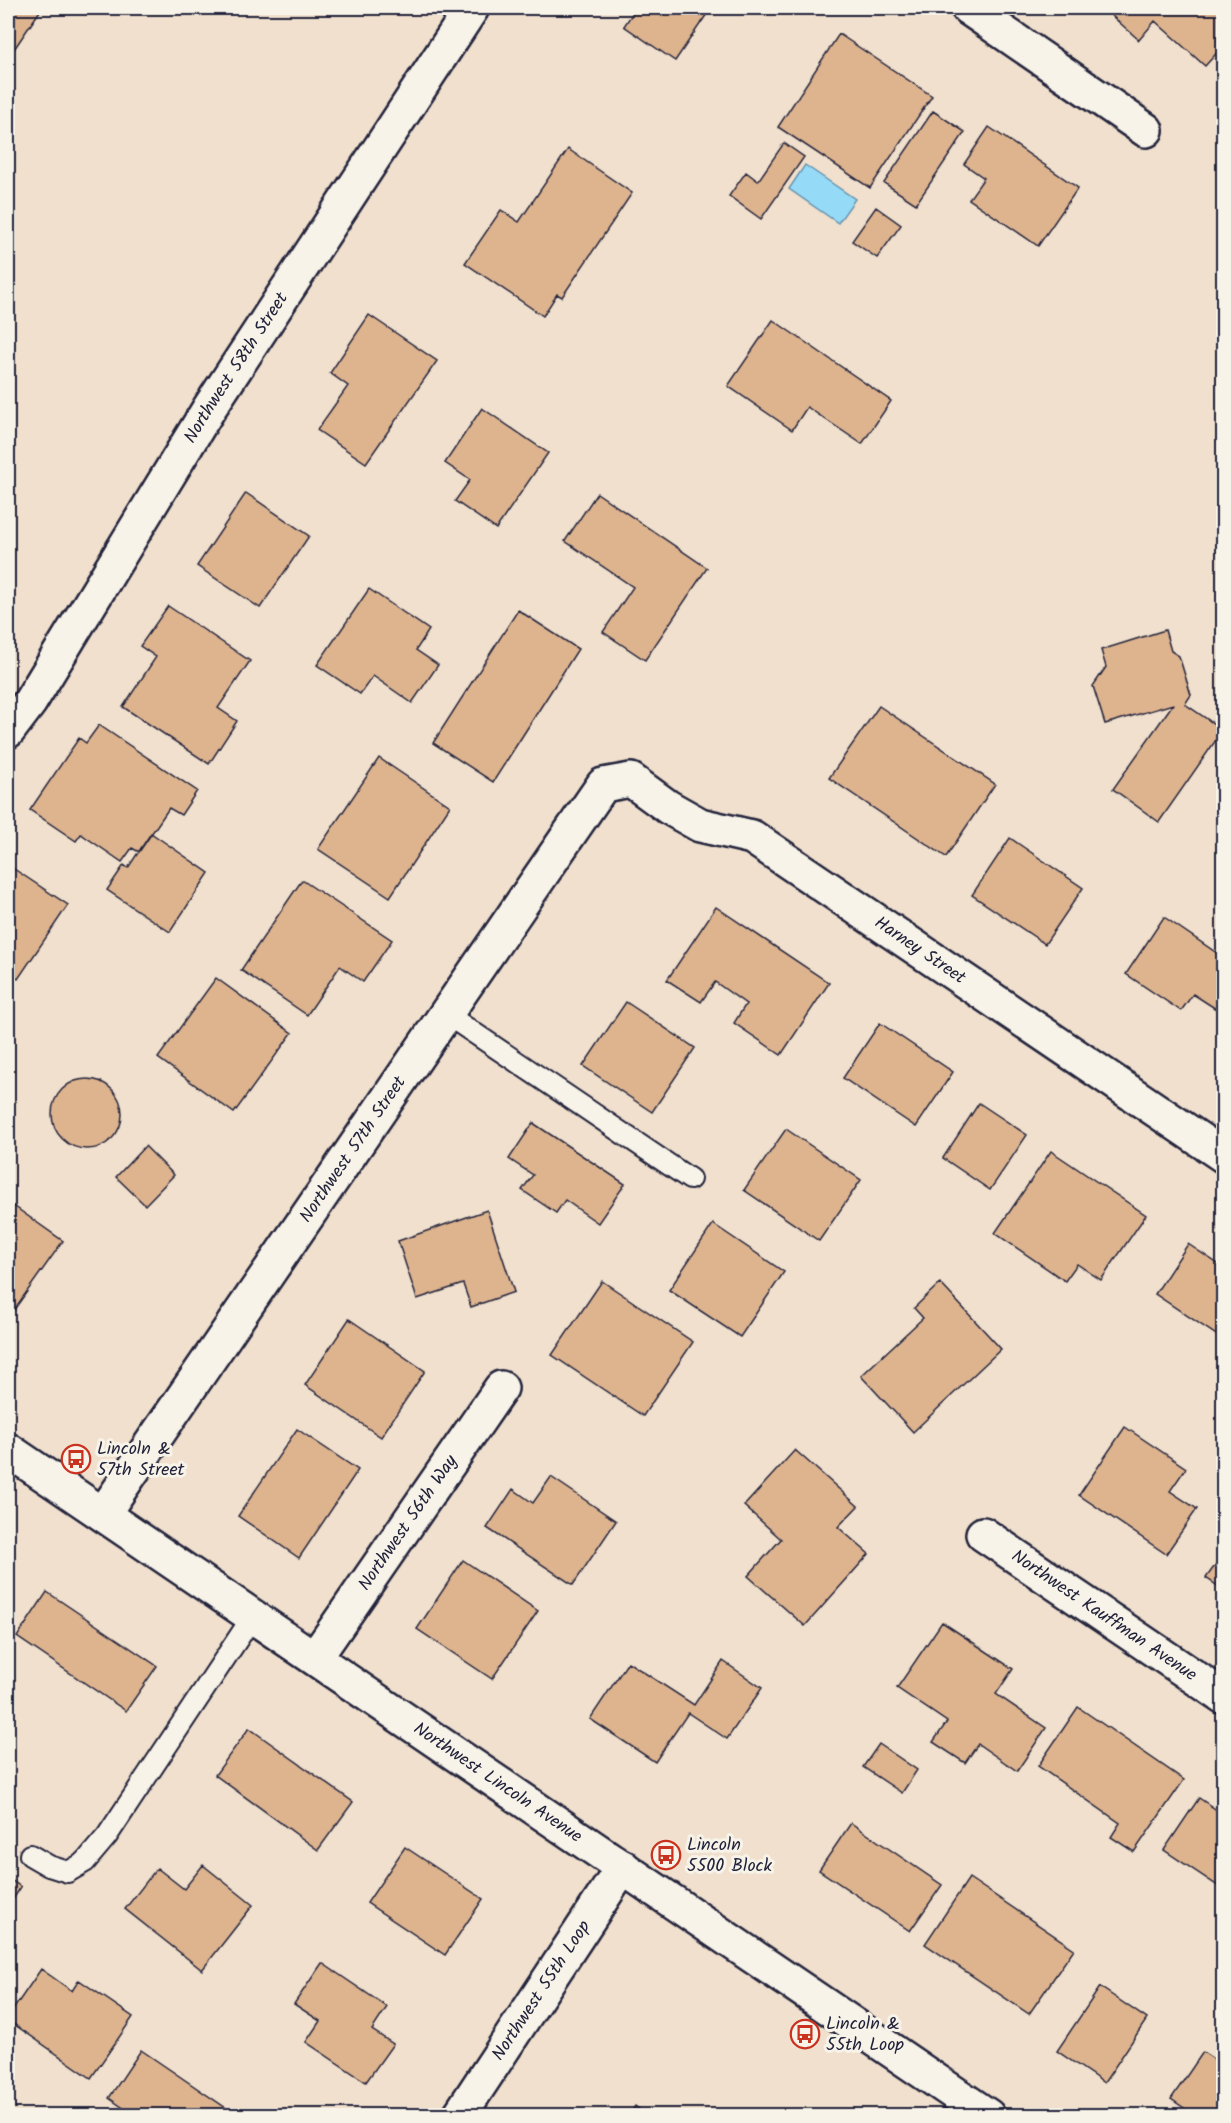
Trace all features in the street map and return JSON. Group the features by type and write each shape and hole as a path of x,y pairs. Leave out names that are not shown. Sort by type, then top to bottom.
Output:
{"street":[{"name":"Northwest 58th Street","path":"8,731 30,702 210,407 472,8"},
{"path":"968,8 1146,130"},
{"name":"Harney Street","path":"603,785 631,780 668,807 700,825 752,837 1224,1156"},
{"name":"Northwest 57th Street","path":"103,1514 603,785"},
{"name":"Northwest 56th Way","path":"315,1658 501,1388"},
{"name":"Northwest Lincoln Avenue","path":"8,1450 988,2115"},
{"name":"Northwest Kauffman Avenue","path":"983,1534 1224,1697"},
{"name":"Northwest 55th Loop","path":"459,2115 623,1867"}],"lane":[{"path":"446,1014 690,1179"},
{"path":"30,1855 49,1866 68,1872 85,1863 107,1836 254,1616"}],"water":[{"path":"805,165 855,199 838,223 789,189"}],"building":[{"path":"8,8 42,8 8,58"},
{"path":"636,8 711,8 675,61 624,26"},
{"path":"1103,8 1224,8 1224,45 1205,66 1155,21 1139,40"},
{"path":"839,34 932,96 870,188 778,127"},
{"path":"933,111 965,132 916,204 884,183"},
{"path":"989,127 1078,188 1038,246 969,199 984,178 964,164"},
{"path":"784,143 804,157 761,219 729,196 746,172 758,181"},
{"path":"568,149 632,193 562,297 557,294 543,316 465,263 501,210 519,222"},
{"path":"876,207 901,225 877,258 852,241"},
{"path":"369,315 437,361 366,463 317,430 348,386 330,373"},
{"path":"773,320 891,401 862,444 807,407 792,430 728,386"},
{"path":"482,408 548,453 496,529 455,501 470,480 445,463"},
{"path":"246,493 309,536 260,608 197,566"},
{"path":"597,493 707,568 645,660 603,632 633,587 565,541"},
{"path":"369,589 429,630 416,650 438,665 412,703 373,676 360,694 317,665"},
{"path":"168,606 250,661 218,708 237,721 209,764 123,707 156,657 140,646"},
{"path":"518,610 578,649 493,782 433,743"},
{"path":"1165,630 1171,651 1179,656 1191,695 1185,704 1223,730 1159,822 1113,789 1173,704 1105,724 1093,686 1106,667 1101,650"},
{"path":"879,706 995,784 946,857 829,778"},
{"path":"99,725 197,791 181,815 169,808 139,852 132,848 122,862 81,834 76,841 30,810 79,738 86,743"},
{"path":"379,758 450,806 390,897 318,849"},
{"path":"151,833 209,873 170,932 107,890 124,865 128,868"},
{"path":"1010,838 1083,888 1045,944 972,895"},
{"path":"8,865 68,905 18,979 8,971"},
{"path":"302,880 392,940 363,982 340,966 307,1015 241,970"},
{"path":"716,907 829,983 781,1055 734,1023 746,1004 715,982 701,1002 667,980"},
{"path":"1164,917 1224,958 1224,1014 1193,994 1181,1011 1126,974"},
{"path":"216,978 292,1033 234,1113 158,1058"},
{"path":"626,1002 695,1048 652,1112 583,1066"},
{"path":"880,1023 953,1072 916,1127 843,1078"},
{"path":"94,1079 107,1085 116,1094 120,1100 122,1114 120,1128 112,1139 101,1147 80,1149 62,1139 54,1128 52,1107 62,1089 73,1081"},
{"path":"979,1103 1027,1135 990,1190 943,1158"},
{"path":"533,1123 625,1184 598,1223 565,1200 556,1213 522,1190 533,1175 509,1159"},
{"path":"786,1129 861,1180 819,1241 744,1190"},
{"path":"145,1146 174,1175 145,1205 116,1177"},
{"path":"1051,1151 1146,1215 1101,1280 1077,1264 1065,1281 995,1233"},
{"path":"8,1202 63,1241 11,1314 8,1312"},
{"path":"487,1210 514,1292 471,1307 463,1284 417,1299 398,1241"},
{"path":"713,1224 784,1272 740,1337 669,1290"},
{"path":"1188,1244 1224,1268 1224,1340 1155,1294"},
{"path":"602,1281 693,1342 643,1416 552,1355"},
{"path":"940,1283 1001,1349 913,1432 861,1376 923,1318 914,1308"},
{"path":"349,1319 425,1371 381,1437 305,1385"},
{"path":"1125,1427 1186,1468 1170,1491 1197,1509 1166,1554 1079,1495"},
{"path":"297,1429 358,1470 299,1558 238,1516"},
{"path":"795,1450 858,1506 838,1527 869,1554 805,1626 748,1576 781,1539 744,1506"},
{"path":"551,1477 616,1521 573,1585 487,1528 513,1489 533,1503"},
{"path":"1224,1553 1224,1590 1206,1578"},
{"path":"463,1560 538,1611 492,1679 417,1629"},
{"path":"47,1592 157,1666 126,1711 17,1637"},
{"path":"942,1622 1013,1669 996,1694 1046,1728 1017,1771 978,1744 965,1763 933,1742 947,1722 897,1688"},
{"path":"723,1661 762,1688 727,1739 688,1713 655,1762 590,1719 628,1662 694,1705"},
{"path":"1078,1707 1184,1780 1134,1852 1111,1837 1120,1823 1038,1766"},
{"path":"249,1728 353,1802 318,1850 215,1775"},
{"path":"879,1744 917,1770 902,1793 863,1767"},
{"path":"1199,1798 1224,1815 1224,1890 1164,1850"},
{"path":"851,1823 942,1885 910,1931 819,1870"},
{"path":"405,1847 483,1899 445,1955 367,1903"},
{"path":"203,1865 253,1905 202,1970 125,1909 157,1868 184,1889"},
{"path":"8,1878 21,1887 8,1907"},
{"path":"969,1878 1074,1949 1029,2014 925,1944"},
{"path":"322,1963 387,2007 372,2030 393,2044 366,2082 306,2042 320,2021 294,2004"},
{"path":"41,1969 72,1991 79,1980 133,2017 91,2078 8,2020"},
{"path":"1100,1987 1147,2019 1104,2083 1057,2051"},
{"path":"141,2050 226,2108 221,2116 135,2116 109,2098"},
{"path":"1203,2052 1224,2066 1224,2116 1196,2116 1171,2099"},
{"path":"635,2106 648,2116 629,2116"}],"place":[{"name":"Lincoln & 57th Street","path":"76,1459"},
{"name":"Lincoln 5500 Block","path":"666,1855"},
{"name":"Lincoln & 55th Loop","path":"805,2034"}]}
